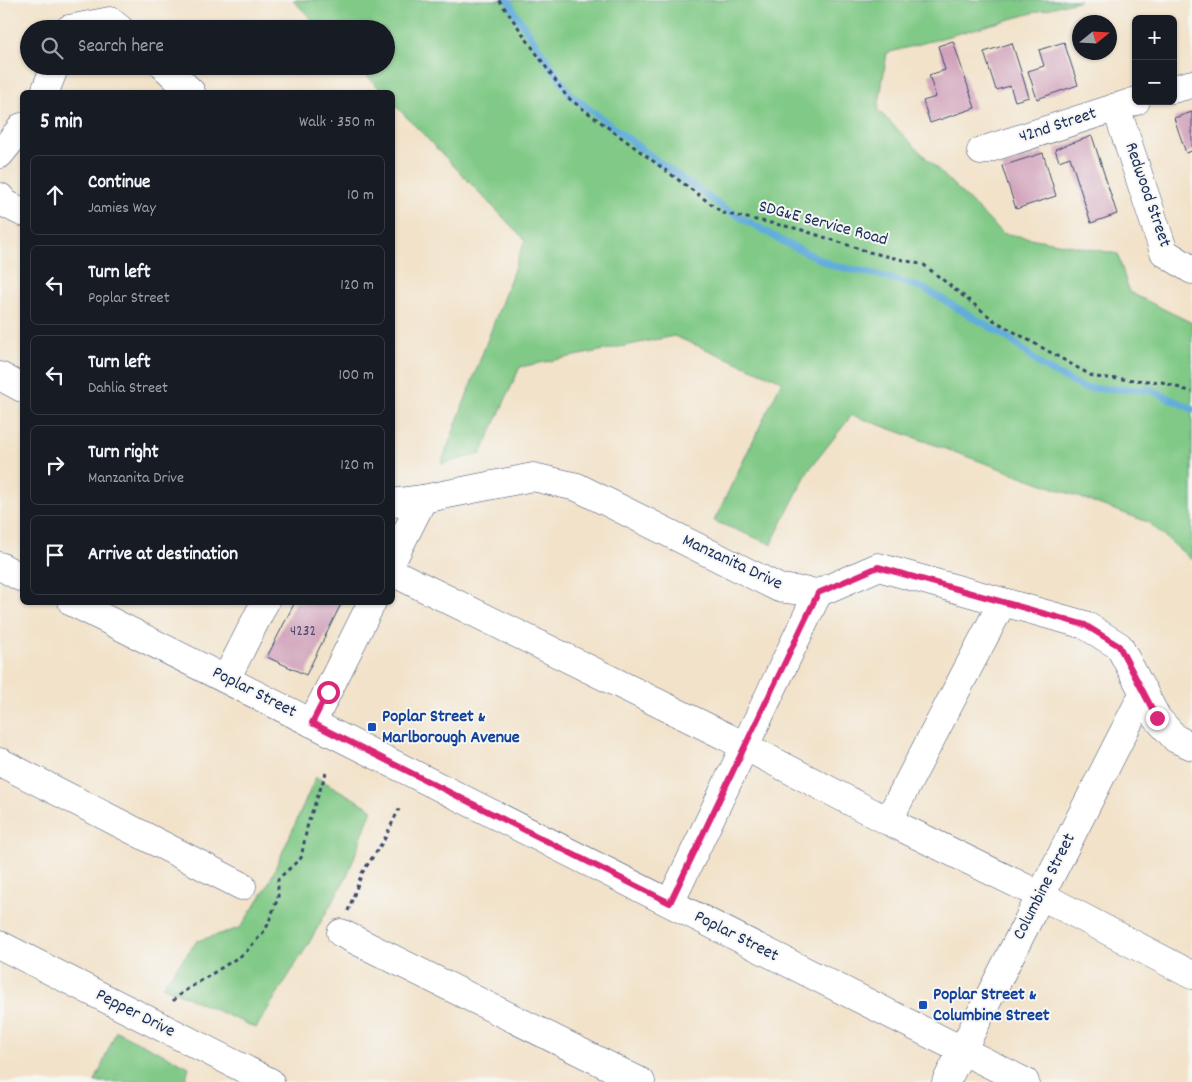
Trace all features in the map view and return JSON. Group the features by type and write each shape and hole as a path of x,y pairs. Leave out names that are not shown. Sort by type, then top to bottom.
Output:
{"street":[{"path":"46,90 52,75"},
{"path":"173,75 189,90"},
{"path":"1177,88 1192,84"},
{"name":"42nd Street","path":"981,151 1126,104"},
{"name":"Redwood Street","path":"1126,104 1164,252 1192,270"},
{"path":"0,154 20,129"},
{"path":"0,197 6,204 20,211"},
{"path":"0,376 20,387"},
{"name":"Manzanita Drive","path":"395,503 423,499 534,477 577,487 779,588 818,593"},
{"path":"395,555 423,499"},
{"path":"670,903 818,593 878,567 1085,625 1119,646 1157,718 1176,739 1192,746"},
{"path":"395,573 745,746 888,821 1189,965"},
{"path":"888,821 1002,602"},
{"name":"Poplar Street","path":"78,605 1025,1082"},
{"path":"226,679 263,605"},
{"path":"312,723 371,605"},
{"name":"Columbine Street","path":"946,1082 1144,692"},
{"path":"0,762 242,886"},
{"path":"341,933 642,1082"},
{"name":"Pepper Drive","path":"0,945 270,1082"}],"path":[{"name":"SDG&E Service Road","path":"499,0 567,97 723,213 799,229 869,252 924,265 995,321 1094,377 1162,382 1192,392"},
{"path":"173,1001 183,992 245,953 266,929 278,898 278,879 301,858 308,824 326,773"},
{"path":"341,933 362,873 384,840 400,809"}],"green space":[{"path":"293,0 1080,0 887,53 878,110 1002,233 1118,254 1129,292 1192,323 1192,560 1148,522 852,415 808,471 771,544 714,521 782,381 674,336 520,367 481,454 441,464 525,240 395,105 395,90 381,90 366,75 395,75 395,20 312,20"},
{"path":"316,777 372,809 348,874 309,943 256,1028 162,986 197,941 240,928 267,887"},
{"path":"116,1031 189,1067 185,1082 95,1082"}],"building":[{"path":"953,41 975,108 930,123 923,101 936,97 929,75 945,70 938,46"},
{"path":"1064,42 1078,85 1037,99 1028,71 1044,66 1039,50"},
{"path":"1012,43 1029,97 1015,101 1010,86 996,90 984,52"},
{"path":"1192,112 1192,151 1186,153 1174,118"},
{"path":"1092,136 1117,214 1091,223 1070,157 1059,161 1055,149"},
{"path":"1043,153 1056,196 1016,209 1002,166"},
{"path":"293,605 341,605 306,675 267,657"}],"waterway":[{"path":"508,0 571,95 656,160 724,208 784,242 834,266 875,274 923,288 1007,337 1042,366 1083,388 1151,390 1192,409"}],"place":[{"name":"Poplar Street & Marlborough Avenue","path":"372,727"},
{"name":"Poplar Street & Columbine Street","path":"923,1005"}],"route":[{"path":"328,692 312,723 670,903 818,593 878,567 1085,625 1119,646 1157,718"}]}
